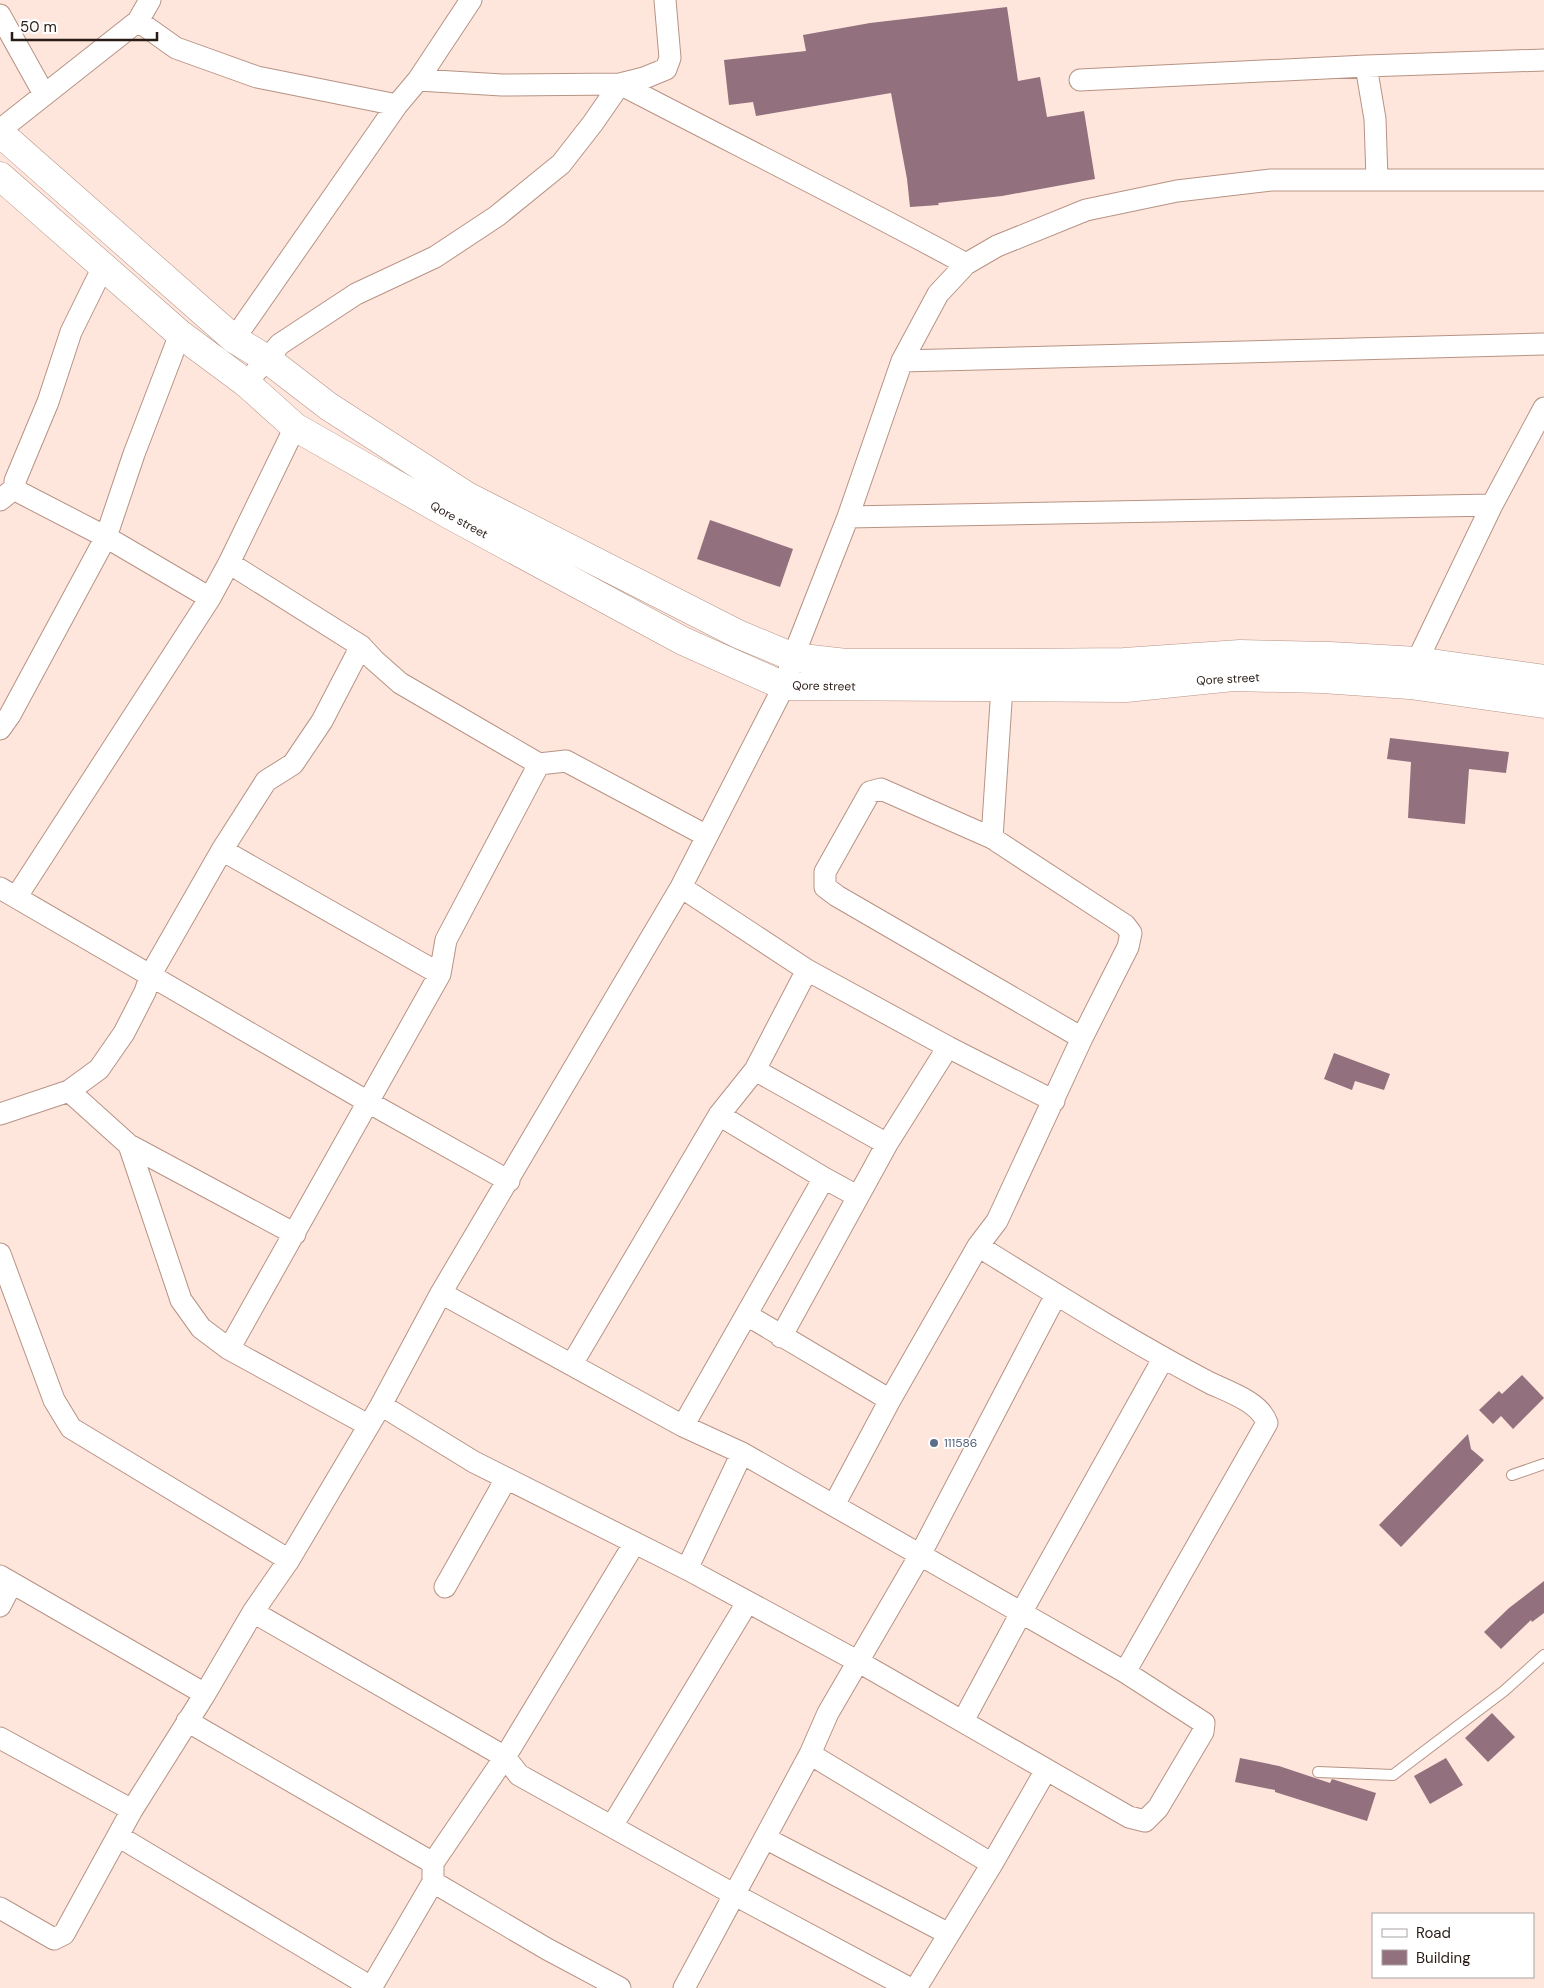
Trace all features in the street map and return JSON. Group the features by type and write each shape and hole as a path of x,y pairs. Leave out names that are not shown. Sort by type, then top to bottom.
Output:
{"street":[{"path":"0,132 44,94 138,22 150,0"},
{"path":"234,339 397,105 418,80 471,0"},
{"path":"418,80 502,85 620,84 644,78 666,69 670,58 665,0"},
{"path":"0,15 44,94"},
{"path":"138,22 176,48 257,77 397,105"},
{"path":"1080,80 1366,66 1544,60"},
{"path":"1366,66 1375,119 1377,179"},
{"path":"620,84 777,166 860,206 966,264"},
{"path":"246,383 280,344 356,294 435,257 497,216 561,164 620,84"},
{"name":"Qore street","path":"0,132 234,339 267,359 328,406 467,496 738,634 793,658 846,663 1124,662 1240,654 1418,661 1544,679"},
{"name":"Qore street","path":"0,176 180,334 246,383 295,428 448,514 684,641 784,686 1126,688 1233,677 1322,679 1410,685 1544,704"},
{"path":"0,1908 54,1939 64,1934 132,1810 205,1694 253,1612 289,1560 380,1405 442,1294 681,887 784,686 848,517 902,361 938,294 966,264 997,246 1086,210 1168,193 1271,180 1544,180"},
{"path":"8,494 48,402 70,332 103,268"},
{"path":"149,307 168,282"},
{"path":"0,729 14,707 106,537 134,454 180,334"},
{"path":"902,361 1544,344"},
{"path":"1418,661 1492,505 1544,408"},
{"path":"295,428 210,598 9,892 368,1102 509,1181"},
{"path":"8,494 21,493 106,537 210,598"},
{"path":"848,517 1492,505"},
{"path":"229,563 362,646 374,660 400,683 539,764 566,761 707,836"},
{"path":"0,1114 69,1091 99,1069 124,1034 145,992 151,974 222,850 266,781 294,764 322,721 362,646"},
{"path":"992,838 1002,688"},
{"path":"229,1349 440,974 446,940 539,764"},
{"path":"834,1505 890,1400 978,1246 997,1221 1082,1038 1128,947 1131,933 1125,925 992,838 881,789 870,792 826,872 825,887 837,896 1082,1038"},
{"path":"222,850 440,974"},
{"path":"681,887 807,970 948,1047 1054,1101"},
{"path":"572,1364 719,1115 755,1070 807,970"},
{"path":"781,1337 857,1196 887,1144 948,1047"},
{"path":"755,1070 887,1144"},
{"path":"69,1091 129,1145 295,1234"},
{"path":"719,1115 857,1196"},
{"path":"129,1145 181,1300 201,1328 229,1349 368,1425"},
{"path":"683,1426 824,1178"},
{"path":"978,1246 1163,1359 1251,1404 1264,1414 1267,1424 1125,1672"},
{"path":"0,1254 54,1400 70,1428 289,1560"},
{"path":"380,1405 474,1462 687,1569 859,1662 1129,1817 1145,1820 1158,1808 1203,1732 1204,1723 1125,1672 742,1454 683,1426 442,1294"},
{"path":"684,1988 810,1754 828,1712 920,1555 1056,1295"},
{"path":"747,1315 781,1337 890,1400"},
{"path":"963,1721 1163,1359"},
{"path":"687,1569 742,1454"},
{"path":"445,1587 506,1479"},
{"path":"118,1836 371,1988 433,1873 634,1544"},
{"path":"0,1606 6,1579 205,1694"},
{"path":"612,1826 747,1603"},
{"path":"253,1612 505,1757 519,1775 735,1895 910,1988"},
{"path":"187,1722 433,1873 608,1985"},
{"path":"0,1738 132,1810"},
{"path":"810,1754 992,1864"},
{"path":"916,1988 992,1864 1046,1770"},
{"path":"765,1838 949,1934"}],"lane":[{"path":"1512,1475 1544,1464"},
{"path":"1318,1772 1393,1775 1504,1690 1544,1655"}],"building":[{"path":"1007,7 1018,81 1040,77 1047,117 1084,111 1095,179 1002,196 910,207 907,179 891,93 756,116 753,102 729,105 724,60 806,51 803,35 870,23"},
{"path":"710,520 793,549 780,587 697,559"},
{"path":"1390,738 1509,752 1506,773 1469,769 1465,824 1408,818 1411,762 1387,759"},
{"path":"1334,1053 1390,1074 1384,1090 1355,1081 1352,1090 1324,1079"},
{"path":"1522,1375 1544,1398 1513,1429 1501,1416 1493,1424 1479,1410 1499,1391 1502,1394"},
{"path":"1468,1434 1471,1449 1484,1460 1401,1547 1379,1525"},
{"path":"1544,1581 1544,1613 1532,1622 1531,1620 1501,1649 1484,1632 1509,1608"},
{"path":"1492,1713 1515,1737 1488,1762 1465,1738"},
{"path":"1240,1758 1279,1766 1330,1783 1332,1779 1376,1793 1367,1821 1275,1792 1275,1790 1235,1782"},
{"path":"1446,1758 1463,1785 1430,1804 1414,1776"}],"place":[{"name":"111586","path":"934,1443"}]}
